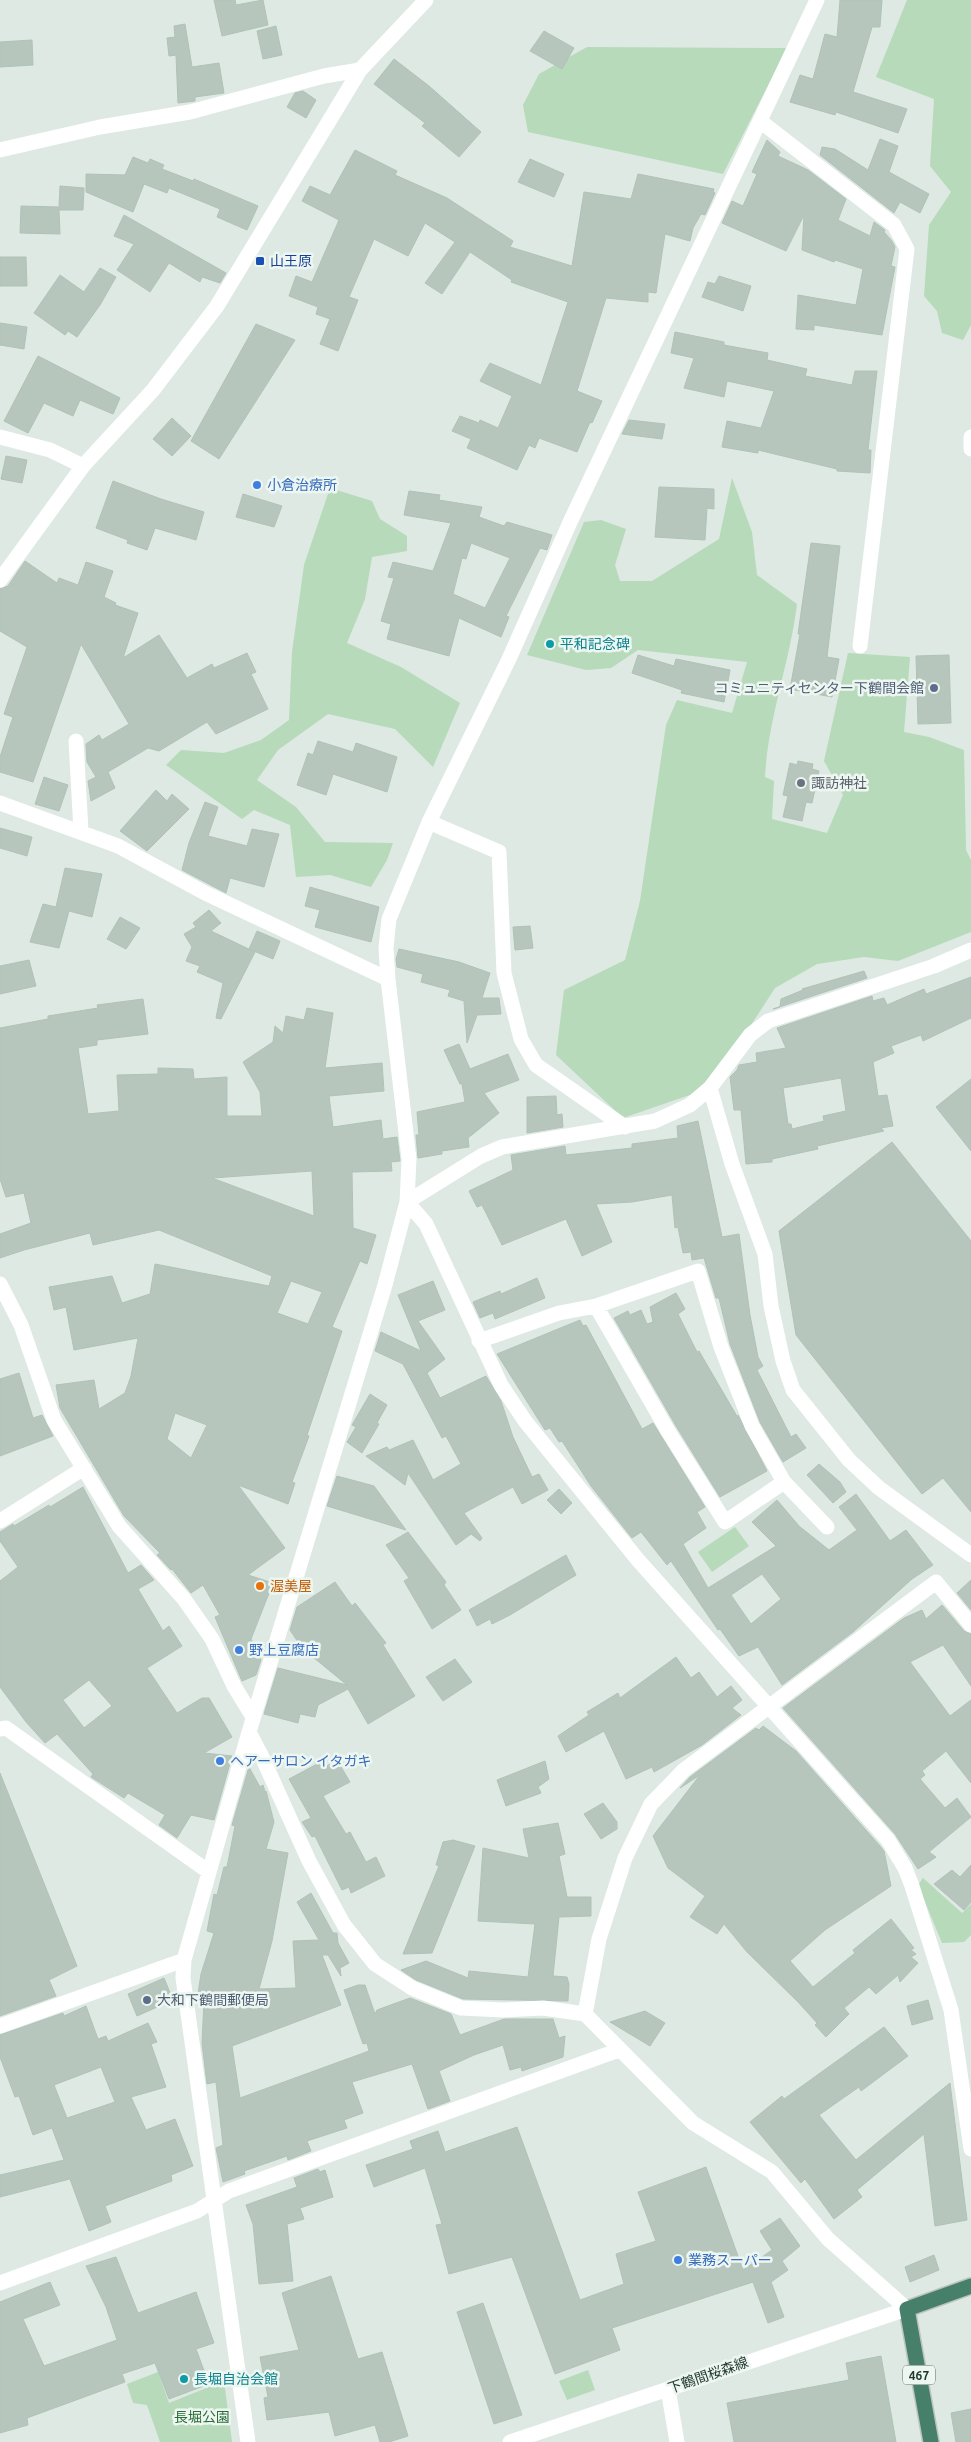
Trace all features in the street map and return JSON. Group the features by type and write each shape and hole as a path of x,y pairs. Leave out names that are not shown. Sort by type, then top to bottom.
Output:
{"highway":[{"path":"907,2308 971,2286"},
{"name":"467","path":"907,2308 931,2442"}],"street":[{"path":"0,580 83,466 153,390 217,306 360,70 426,0"},
{"path":"248,2442 183,1978 184,1960 253,1717 385,1285 407,1202 409,1159 386,948 389,919 429,822 490,694 509,659 575,511 817,0"},
{"path":"0,150 100,127 190,112 324,76 360,70"},
{"path":"760,121 894,225 907,249 860,646"},
{"path":"0,437 50,450 83,466"},
{"path":"971,437 971,448"},
{"path":"76,741 82,831"},
{"path":"0,803 82,831 118,846 205,893 388,979"},
{"path":"429,822 498,852 504,973 520,1039 536,1065 625,1127"},
{"path":"407,1202 481,1156 502,1147 655,1122 690,1105 710,1088 750,1035 768,1021 934,966 971,950"},
{"path":"710,1088 732,1164 765,1254 771,1306 783,1361 793,1390 849,1460 879,1488 971,1554"},
{"path":"407,1202 426,1224 500,1386 525,1421 638,1560 888,1840 905,1868 951,2010 971,2149"},
{"path":"479,1341 560,1313 596,1306 698,1271 721,1347 752,1426 784,1482 827,1527"},
{"path":"0,1284 21,1325 54,1420 119,1526 184,1599 212,1639 234,1686 253,1717"},
{"path":"596,1306 668,1431 725,1522 784,1482"},
{"path":"0,1521 84,1468"},
{"path":"586,2014 599,1939 625,1858 651,1804 684,1770 770,1708 936,1582 971,1625"},
{"path":"0,1729 6,1728 209,1872"},
{"path":"249,1732 264,1759 309,1861 335,1909 344,1925 375,1964 412,1988 461,2008 503,2010 543,2008 586,2014 619,2050 693,2123 772,2172 828,2240 907,2308"},
{"path":"0,2026 184,1960"},
{"path":"0,2283 197,2210 229,2191 619,2050"},
{"name":"下鶴間桜森線","path":"510,2442 907,2308"},
{"path":"668,2389 677,2442"}],"green space":[{"path":"907,0 971,0 971,325 963,340 942,333 937,311 924,296 929,225 951,192 930,166 934,99 876,77"},
{"path":"587,47 787,48 723,174 528,132 523,105 539,74"},
{"path":"732,478 752,532 757,575 797,604 767,755 765,777 774,781 772,819 827,833 843,795 824,761 848,653 910,657 904,732 929,737 964,750 966,850 971,860 971,932 898,961 864,957 817,964 775,988 710,1088 623,1118 556,1055 564,990 625,960 640,901 666,725 677,700 732,713 747,662 638,650 611,668 586,670 527,655 584,522 601,520 626,529 615,565 620,581 652,581 719,539"},
{"path":"330,488 372,501 380,519 407,536 407,551 372,557 365,599 347,643 401,667 460,703 433,767 395,729 328,714 278,750 257,780 296,807 325,842 393,843 387,860 371,887 330,875 296,877 290,825 254,810 242,819 166,765 181,750 224,753 261,740 289,720 292,652 304,565"},
{"path":"735,1527 749,1546 712,1572 698,1552"},
{"path":"923,1878 962,1913 971,1904 971,1935 964,1942 942,1943 918,1885"},
{"path":"588,2370 595,2390 567,2400 559,2381"},
{"name":"長堀公園","path":"158,2372 169,2403 224,2381 232,2442 160,2442 147,2405 133,2403 127,2384"}],"building":[{"path":"214,0 235,0 236,5 263,0 268,25 222,36"},
{"path":"840,0 882,0 880,27 872,27 853,92 907,109 898,133 836,112 835,115 790,102 800,75 813,79 825,34 837,37"},
{"path":"185,24 192,67 219,63 224,93 195,97 195,101 178,103 176,55 169,56 167,38 175,37 174,26"},
{"path":"276,26 282,55 263,59 257,31"},
{"path":"544,31 574,48 562,69 530,51"},
{"path":"32,40 33,65 0,67 0,42"},
{"path":"394,59 429,86 481,132 459,157 422,126 425,123 374,84"},
{"path":"303,91 316,100 306,118 287,107 295,93"},
{"path":"880,139 898,146 889,172 929,194 920,213 900,202 894,213 820,155 822,147 835,149 868,170"},
{"path":"767,140 780,152 778,156 808,170 846,199 838,220 870,236 874,222 885,230 884,232 892,241 895,247 891,266 895,267 882,335 814,325 814,330 796,329 798,295 856,305 863,269 835,260 834,262 802,250 804,215 786,251 722,223 732,201 743,206 757,174 752,172"},
{"path":"355,150 397,171 395,175 447,198 513,241 510,247 572,266 584,192 631,199 638,174 714,189 713,192 715,193 705,215 701,214 693,228 690,241 665,234 656,293 648,292 648,302 606,298 577,391 602,401 592,423 590,422 577,452 539,438 535,448 529,445 517,470 467,448 471,439 452,431 460,416 479,423 480,420 498,428 512,396 480,381 490,363 541,385 568,302 511,282 512,280 470,252 442,294 425,283 455,242 425,223 408,256 374,239 349,297 358,300 338,351 320,344 330,319 316,314 318,307 289,296 296,276 312,282 339,220 302,201 310,186 330,195"},
{"path":"133,157 148,163 150,159 164,165 162,169 193,181 194,179 258,206 247,230 217,217 220,209 169,188 167,193 144,184 133,212 86,192 86,174 125,175"},
{"path":"530,159 564,174 554,197 518,182"},
{"path":"60,186 84,188 83,210 59,210 60,234 20,233 21,206 59,207"},
{"path":"124,215 226,273 220,283 202,277 200,282 169,263 150,292 117,270 134,244 114,236"},
{"path":"0,257 26,257 27,286 0,286"},
{"path":"100,268 116,277 100,305 77,337 68,331 65,335 34,313 60,275 84,292"},
{"path":"719,276 751,286 743,311 702,297 708,282 715,284"},
{"path":"0,323 27,327 24,349 0,345"},
{"path":"256,324 295,340 219,459 191,441"},
{"path":"675,332 724,342 724,345 768,353 767,360 807,369 805,376 852,385 855,371 877,371 868,450 871,450 870,473 837,471 837,469 758,450 758,453 722,447 727,421 761,428 774,391 727,381 724,397 684,388 694,358 671,353"},
{"path":"38,356 120,398 113,414 80,400 73,416 44,403 28,433 4,421"},
{"path":"172,418 191,436 172,456 153,439"},
{"path":"629,420 665,424 662,439 622,434"},
{"path":"6,456 27,460 22,483 1,479"},
{"path":"113,481 161,499 204,512 196,540 155,528 147,550 127,543 128,540 96,528"},
{"path":"659,487 714,489 714,509 707,508 705,540 655,537"},
{"path":"409,491 440,495 439,500 482,507 479,517 504,526 507,522 552,535 547,550 540,548 506,616 509,617 501,637 459,618 449,656 387,639 391,624 381,621 394,578 388,577 393,562 433,571 451,523 404,515","holes":["471,543 510,558 485,608 453,594 462,558 466,559"]},
{"path":"243,494 282,506 274,527 236,517"},
{"path":"811,543 840,546 827,657 839,659 832,697 790,689 800,634 798,634"},
{"path":"25,561 57,583 59,578 78,585 86,562 113,571 104,597 116,603 115,605 138,613 123,658 159,635 187,678 212,664 214,668 247,653 256,672 251,674 268,709 216,734 207,722 159,751 148,748 108,772 115,788 91,801 88,781 96,777 87,762 86,744 99,735 102,740 129,724 81,644 33,782 0,772 0,757 13,717 4,714 27,647 0,631 0,589 8,586"},
{"path":"638,655 674,666 676,659 730,670 724,702 681,693 682,690 632,673"},
{"path":"949,655 951,723 918,724 916,656"},
{"path":"318,741 353,752 356,743 397,757 387,792 333,774 326,795 297,785 308,753 313,755"},
{"name":"諏訪神社","path":"798,761 813,764 812,769 819,771 812,803 806,802 802,821 783,817 788,796 783,795 790,763 797,765"},
{"path":"44,777 68,785 59,811 35,804"},
{"path":"156,790 167,801 172,794 189,809 147,851 120,831"},
{"path":"205,802 218,807 208,836 247,846 252,829 279,834 264,887 230,878 226,893 182,870 189,843"},
{"path":"0,828 32,837 27,856 0,848"},
{"path":"65,868 102,874 92,917 69,911 59,948 30,942 43,904 56,907"},
{"path":"310,887 379,907 371,942 315,927 320,910 305,906"},
{"path":"209,910 221,923 211,931 255,952 221,1019 216,1018 223,983 197,972 200,966 186,961 192,947 184,934 196,927 193,923"},
{"path":"120,917 140,928 126,949 107,939"},
{"path":"530,926 533,948 515,950 513,927"},
{"path":"257,931 280,941 273,959 249,949"},
{"path":"399,949 459,962 490,973 482,998 499,998 501,1014 477,1015 467,1043 464,1001 448,996 450,990 421,982 423,974 397,967 396,959"},
{"path":"29,960 36,986 0,994 0,966"},
{"path":"864,971 867,978 780,1007 781,999 802,989"},
{"path":"971,977 971,1018 923,1041 921,1035 891,1046 894,1053 873,1062 878,1096 887,1095 893,1126 881,1128 884,1131 817,1146 818,1149 772,1159 772,1162 746,1164 741,1110 734,1110 730,1077 739,1065 757,1062 756,1053 786,1048 777,1028 872,996 873,1001 884,998 887,1005 924,989 926,994","holes":["841,1078 846,1111 823,1116 824,1121 792,1129 791,1124 788,1124 783,1088"]},
{"path":"143,999 148,1034 97,1040 97,1045 78,1048 88,1114 119,1111 117,1075 158,1074 158,1068 193,1069 194,1079 227,1077 227,1116 262,1116 260,1092 243,1062 273,1042 275,1026 283,1033 286,1016 304,1020 307,1008 333,1013 325,1068 382,1063 384,1091 329,1096 333,1127 381,1120 383,1139 397,1137 400,1161 391,1162 392,1171 352,1172 353,1228 376,1235 367,1264 360,1261 332,1327 342,1331 307,1435 309,1436 292,1482 295,1483 288,1504 238,1485 285,1548 248,1575 273,1583 251,1639 261,1660 256,1675 242,1681 215,1617 220,1615 203,1585 191,1593 172,1569 157,1555 160,1553 124,1516 60,1408 56,1385 94,1380 99,1409 125,1393 131,1376 138,1338 74,1350 66,1307 54,1310 49,1287 112,1276 122,1303 150,1294 155,1264 269,1286 272,1276 159,1230 93,1245 90,1233 0,1258 0,1234 31,1223 24,1193 6,1197 0,1179 0,1028 48,1019 48,1016 98,1008 97,1005","holes":["312,1171 314,1216 212,1178","291,1281 322,1292 308,1324 277,1313","175,1413 207,1425 191,1458 167,1439"]},
{"path":"459,1044 470,1069 508,1054 519,1080 484,1093 499,1113 468,1138 469,1147 442,1151 442,1154 418,1158 417,1112 465,1102 462,1084 460,1084 444,1050"},
{"path":"971,1079 971,1151 936,1107"},
{"path":"556,1096 557,1115 562,1114 563,1127 527,1133 527,1097"},
{"path":"698,1121 722,1237 739,1234 750,1315 758,1357 763,1366 757,1370 791,1437 796,1434 806,1448 783,1462 760,1422 730,1344 719,1298 716,1298 704,1258 692,1260 691,1252 683,1253 678,1227 675,1228 672,1195 632,1202 596,1204 612,1242 582,1256 566,1219 502,1245 482,1205 477,1207 469,1191 513,1170 511,1155 565,1146 566,1155 632,1148 632,1144 678,1138 677,1126"},
{"path":"892,1142 971,1241 971,1512 943,1478 922,1494 796,1335 779,1231"},
{"path":"537,1278 545,1298 495,1319 493,1313 480,1318 473,1302 500,1291 501,1294"},
{"path":"433,1281 445,1310 418,1321 445,1359 427,1373 440,1398 486,1376 501,1401 513,1437 532,1477 539,1474 548,1490 522,1504 513,1487 464,1513 482,1538 480,1541 471,1534 456,1545 408,1473 405,1485 366,1456 387,1447 389,1450 413,1440 433,1480 461,1464 446,1436 442,1438 403,1364 375,1351 381,1332 421,1351 398,1295"},
{"path":"676,1293 685,1309 678,1314 697,1352 699,1351 738,1418 738,1415 767,1471 720,1497 676,1426 614,1318 628,1311 630,1315 641,1310 647,1324 653,1322 650,1307"},
{"path":"580,1320 583,1326 586,1325 642,1429 653,1423 705,1507 697,1512 706,1528 683,1544 708,1588 776,1546 752,1522 777,1500 799,1526 829,1550 857,1530 839,1507 856,1494 890,1541 906,1530 933,1565 912,1579 853,1632 782,1685 758,1647 739,1656 720,1629 718,1630 671,1561 667,1565 641,1532 632,1538 591,1486 562,1441 559,1442 550,1428 545,1430 497,1354","holes":["762,1574 781,1599 751,1624 731,1595"]},
{"path":"19,1373 33,1418 42,1415 53,1436 0,1456 0,1379"},
{"path":"370,1394 387,1405 377,1423 379,1424 362,1453 347,1442 356,1427 352,1425"},
{"path":"819,1464 840,1482 846,1492 833,1503 807,1475"},
{"path":"337,1476 374,1486 406,1530 327,1506"},
{"path":"83,1487 128,1573 141,1565 154,1580 138,1589 163,1631 169,1626 182,1646 147,1668 177,1713 202,1698 209,1698 232,1737 204,1753 232,1756 214,1820 191,1815 177,1838 159,1825 165,1815 128,1793 124,1798 91,1777 93,1774 57,1734 45,1743 26,1722 0,1687 0,1581 18,1567 0,1541 0,1532 13,1524 14,1526 49,1505 50,1507","holes":["89,1680 112,1706 84,1728 63,1700"]},
{"path":"559,1489 572,1503 561,1514 547,1500"},
{"path":"408,1532 446,1582 444,1585 461,1610 432,1629 404,1581 409,1578 386,1545"},
{"path":"566,1555 576,1575 510,1615 492,1624 490,1619 477,1626 469,1610"},
{"path":"971,1580 971,1610 957,1593"},
{"path":"335,1582 352,1606 355,1603 386,1643 383,1645 415,1696 368,1724 348,1689 318,1705 315,1717 300,1714 298,1723 264,1714 278,1668 347,1685 302,1648 290,1630 297,1607"},
{"path":"942,1605 964,1631 971,1634 971,1686 943,1645 910,1662 950,1716 971,1700 971,1783 946,1751 922,1771 925,1775 920,1779 945,1808 957,1798 971,1817 929,1852 936,1857 918,1869 895,1834 783,1708 904,1618 922,1610 926,1619"},
{"path":"676,1657 691,1678 699,1672 717,1697 731,1686 742,1700 732,1708 741,1715 702,1745 654,1772 652,1767 626,1779 604,1731 566,1752 558,1736 589,1715 587,1712 618,1693 620,1698"},
{"path":"455,1659 472,1682 443,1701 426,1677"},
{"path":"763,1726 796,1751 884,1851 891,1886 825,1930 790,1961 813,1987 855,1953 853,1950 891,1919 914,1948 911,1950 916,1954 911,1957 918,1963 900,1982 898,1975 876,1994 869,1987 844,2008 849,2014 826,2037 815,2025 817,2023 747,1952 724,1924 717,1934 690,1917 705,1896 668,1868 653,1836 700,1775 680,1788 690,1777 756,1728 759,1730"},
{"path":"337,1760 350,1782 323,1796 346,1834 350,1832 366,1862 376,1857 385,1876 351,1893 349,1887 342,1890 315,1836 312,1837 302,1822 311,1818 289,1779 319,1763 322,1769"},
{"path":"545,1761 549,1779 538,1787 541,1793 506,1806 497,1780"},
{"path":"249,1767 260,1787 263,1785 266,1791 274,1822 266,1849 288,1853 272,1941 259,1989 296,1988 293,1941 319,1940 297,1902 311,1893 333,1933 337,1933 338,1943 349,1963 340,1968 341,1976 328,1955 322,1955 341,2005 232,2046 240,2098 369,2051 367,2043 363,2044 344,1990 358,1985 365,1985 375,2014 377,2010 410,1998 451,2014 460,2035 504,2019 553,2019 559,2038 565,2036 563,2057 522,2071 521,2067 510,2070 503,2045 474,2055 439,2071 450,2101 428,2109 412,2064 352,2082 363,2113 344,2120 347,2128 307,2141 311,2151 288,2160 287,2156 244,2171 245,2174 223,2182 216,2148 223,2145 216,2082 207,2084 202,2043 204,2001 197,2000 201,1974 214,1933 207,1931 214,1894 217,1895 224,1867 227,1867 235,1826 232,1825"},
{"path":"0,1773 77,1966 49,1980 56,1996 0,2016"},
{"path":"603,1803 617,1822 617,1829 601,1839 584,1814"},
{"path":"558,1823 565,1854 559,1856 567,1897 591,1897 591,1916 559,1917 553,1976 567,1977 569,1984 568,2001 463,1999 416,1980 401,1970 426,1961 468,1978 469,1971 528,1977 535,1924 478,1921 483,1848 529,1858 523,1829"},
{"path":"453,1840 475,1846 432,1953 403,1954 439,1866 436,1865 443,1842"},
{"path":"971,1865 971,1902 964,1910 934,1884 952,1870 960,1877"},
{"path":"164,1978 173,2000 137,2016 128,1994"},
{"path":"928,2000 933,2019 912,2025 907,2006"},
{"path":"86,2006 98,2039 106,2036 108,2041 148,2023 157,2042 151,2044 166,2087 131,2097 146,2130 175,2119 193,2166 171,2175 172,2181 105,2206 111,2222 89,2231 70,2179 0,2197 0,2175 64,2160 52,2128 33,2135 19,2096 15,2097 0,2057 0,2035 63,2013 64,2016","holes":["101,2067 115,2102 67,2118 54,2085"]},
{"path":"645,2011 665,2023 650,2046 610,2022"},
{"path":"884,2027 908,2056 861,2091 859,2087 819,2115 856,2160 950,2083 967,2220 935,2226 924,2134 857,2190 862,2197 834,2219 805,2179 801,2183 750,2122 782,2096 784,2099"},
{"path":"517,2127 580,2300 624,2284 616,2254 656,2241 638,2192 706,2167 743,2270 772,2250 760,2231 780,2218 800,2246 782,2261 788,2270 771,2282 784,2317 768,2323 753,2282 612,2328 620,2350 555,2374 512,2257 449,2274 436,2225 442,2224 425,2168 374,2187 366,2165 413,2149 410,2141 438,2131 445,2152"},
{"path":"318,2169 320,2172 325,2170 333,2197 300,2208 304,2219 287,2224 293,2281 259,2284 253,2224 246,2205 297,2187 294,2178"},
{"path":"934,2255 939,2270 910,2282 905,2267"},
{"path":"116,2257 138,2313 196,2292 214,2343 196,2349 209,2384 169,2399 155,2363 122,2374 125,2382 27,2418 28,2425 0,2433 0,2302 50,2282 60,2305 23,2319 44,2366 117,2340 106,2307 86,2266"},
{"path":"331,2276 358,2359 382,2352 408,2436 389,2442 380,2442 375,2425 335,2436 329,2412 267,2420 264,2398 268,2397 260,2357 299,2350 282,2293"},
{"path":"483,2303 522,2415 494,2424 457,2312"},
{"path":"881,2356 896,2442 734,2442 727,2403 849,2380 846,2363"},
{"path":"971,2409 971,2442 956,2442 951,2413"}],"place":[{"name":"山王原","path":"260,261"},
{"name":"小倉治療所","path":"257,485"},
{"name":"平和記念碑","path":"550,644"},
{"name":"コミュニティセンター下鶴間会館","path":"934,688"},
{"name":"諏訪神社","path":"801,783"},
{"name":"渥美屋","path":"260,1586"},
{"name":"野上豆腐店","path":"239,1650"},
{"name":"ヘアーサロン イタガキ","path":"220,1761"},
{"name":"大和下鶴間郵便局","path":"147,2000"},
{"name":"業務スーパー","path":"678,2260"},
{"name":"長堀自治会館","path":"184,2379"}]}
